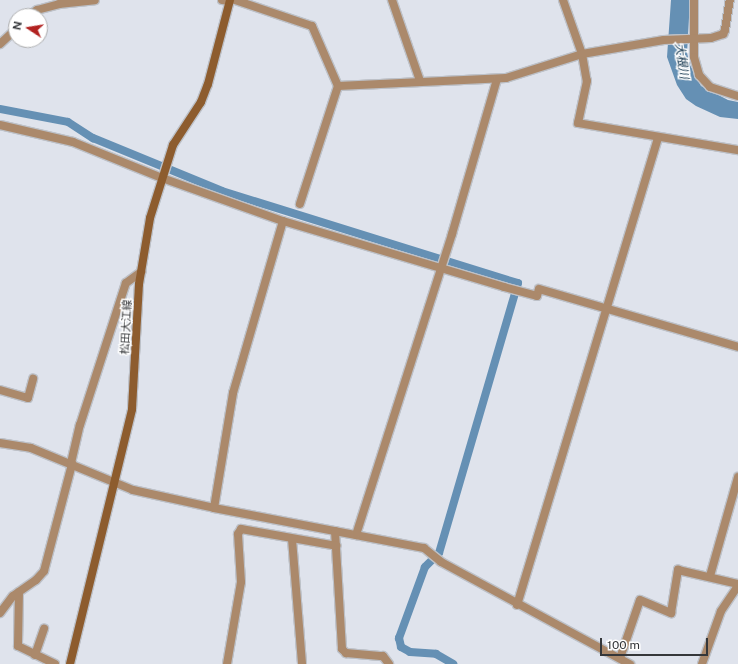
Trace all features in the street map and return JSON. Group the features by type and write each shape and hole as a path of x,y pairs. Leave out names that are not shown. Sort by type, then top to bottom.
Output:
{"main road":[{"name":"松田大江線","path":"70,664 115,484 132,409 140,272 150,218 173,145 201,102 208,84 229,0"}],"street":[{"path":"44,8 59,4 95,0"},
{"path":"229,0 312,26 338,86 300,204"},
{"path":"392,0 420,81"},
{"path":"563,0 582,54 587,80 578,123 658,138 738,150"},
{"path":"694,0 694,57 699,75 710,87 738,96"},
{"path":"338,86 420,81 497,79 582,54 664,40 711,38 723,34 730,0"},
{"path":"0,44 8,36"},
{"path":"356,535 443,258 452,234 497,79"},
{"path":"0,125 73,142 283,221 504,287 537,296 539,289 738,347"},
{"path":"517,605 658,138"},
{"path":"214,508 233,393 283,221"},
{"path":"0,613 19,592 44,571 72,463 126,283 140,272"},
{"path":"0,390 28,398 33,379"},
{"path":"0,443 32,448 92,471 115,484 214,508 424,548 441,562 517,605 624,662 640,600 671,613 678,570 710,576 738,585 721,611 702,664"},
{"path":"710,576 738,477"},
{"path":"227,664 241,582 238,534 241,530 337,546"},
{"path":"335,531 342,649 346,653 383,656 388,664"},
{"path":"292,539 302,664"},
{"path":"19,592 18,646 55,664"},
{"path":"35,655 44,629"}],"water":[{"name":"大根川","path":"671,0 690,0 687,53 690,65 701,86 728,100 738,102 738,119 720,117 696,106 686,99 677,85 667,57"}],"waterway":[{"path":"0,109 68,122 93,138 222,191 518,283 439,553 425,567 399,638 401,647 410,652 436,654 453,664"}]}
